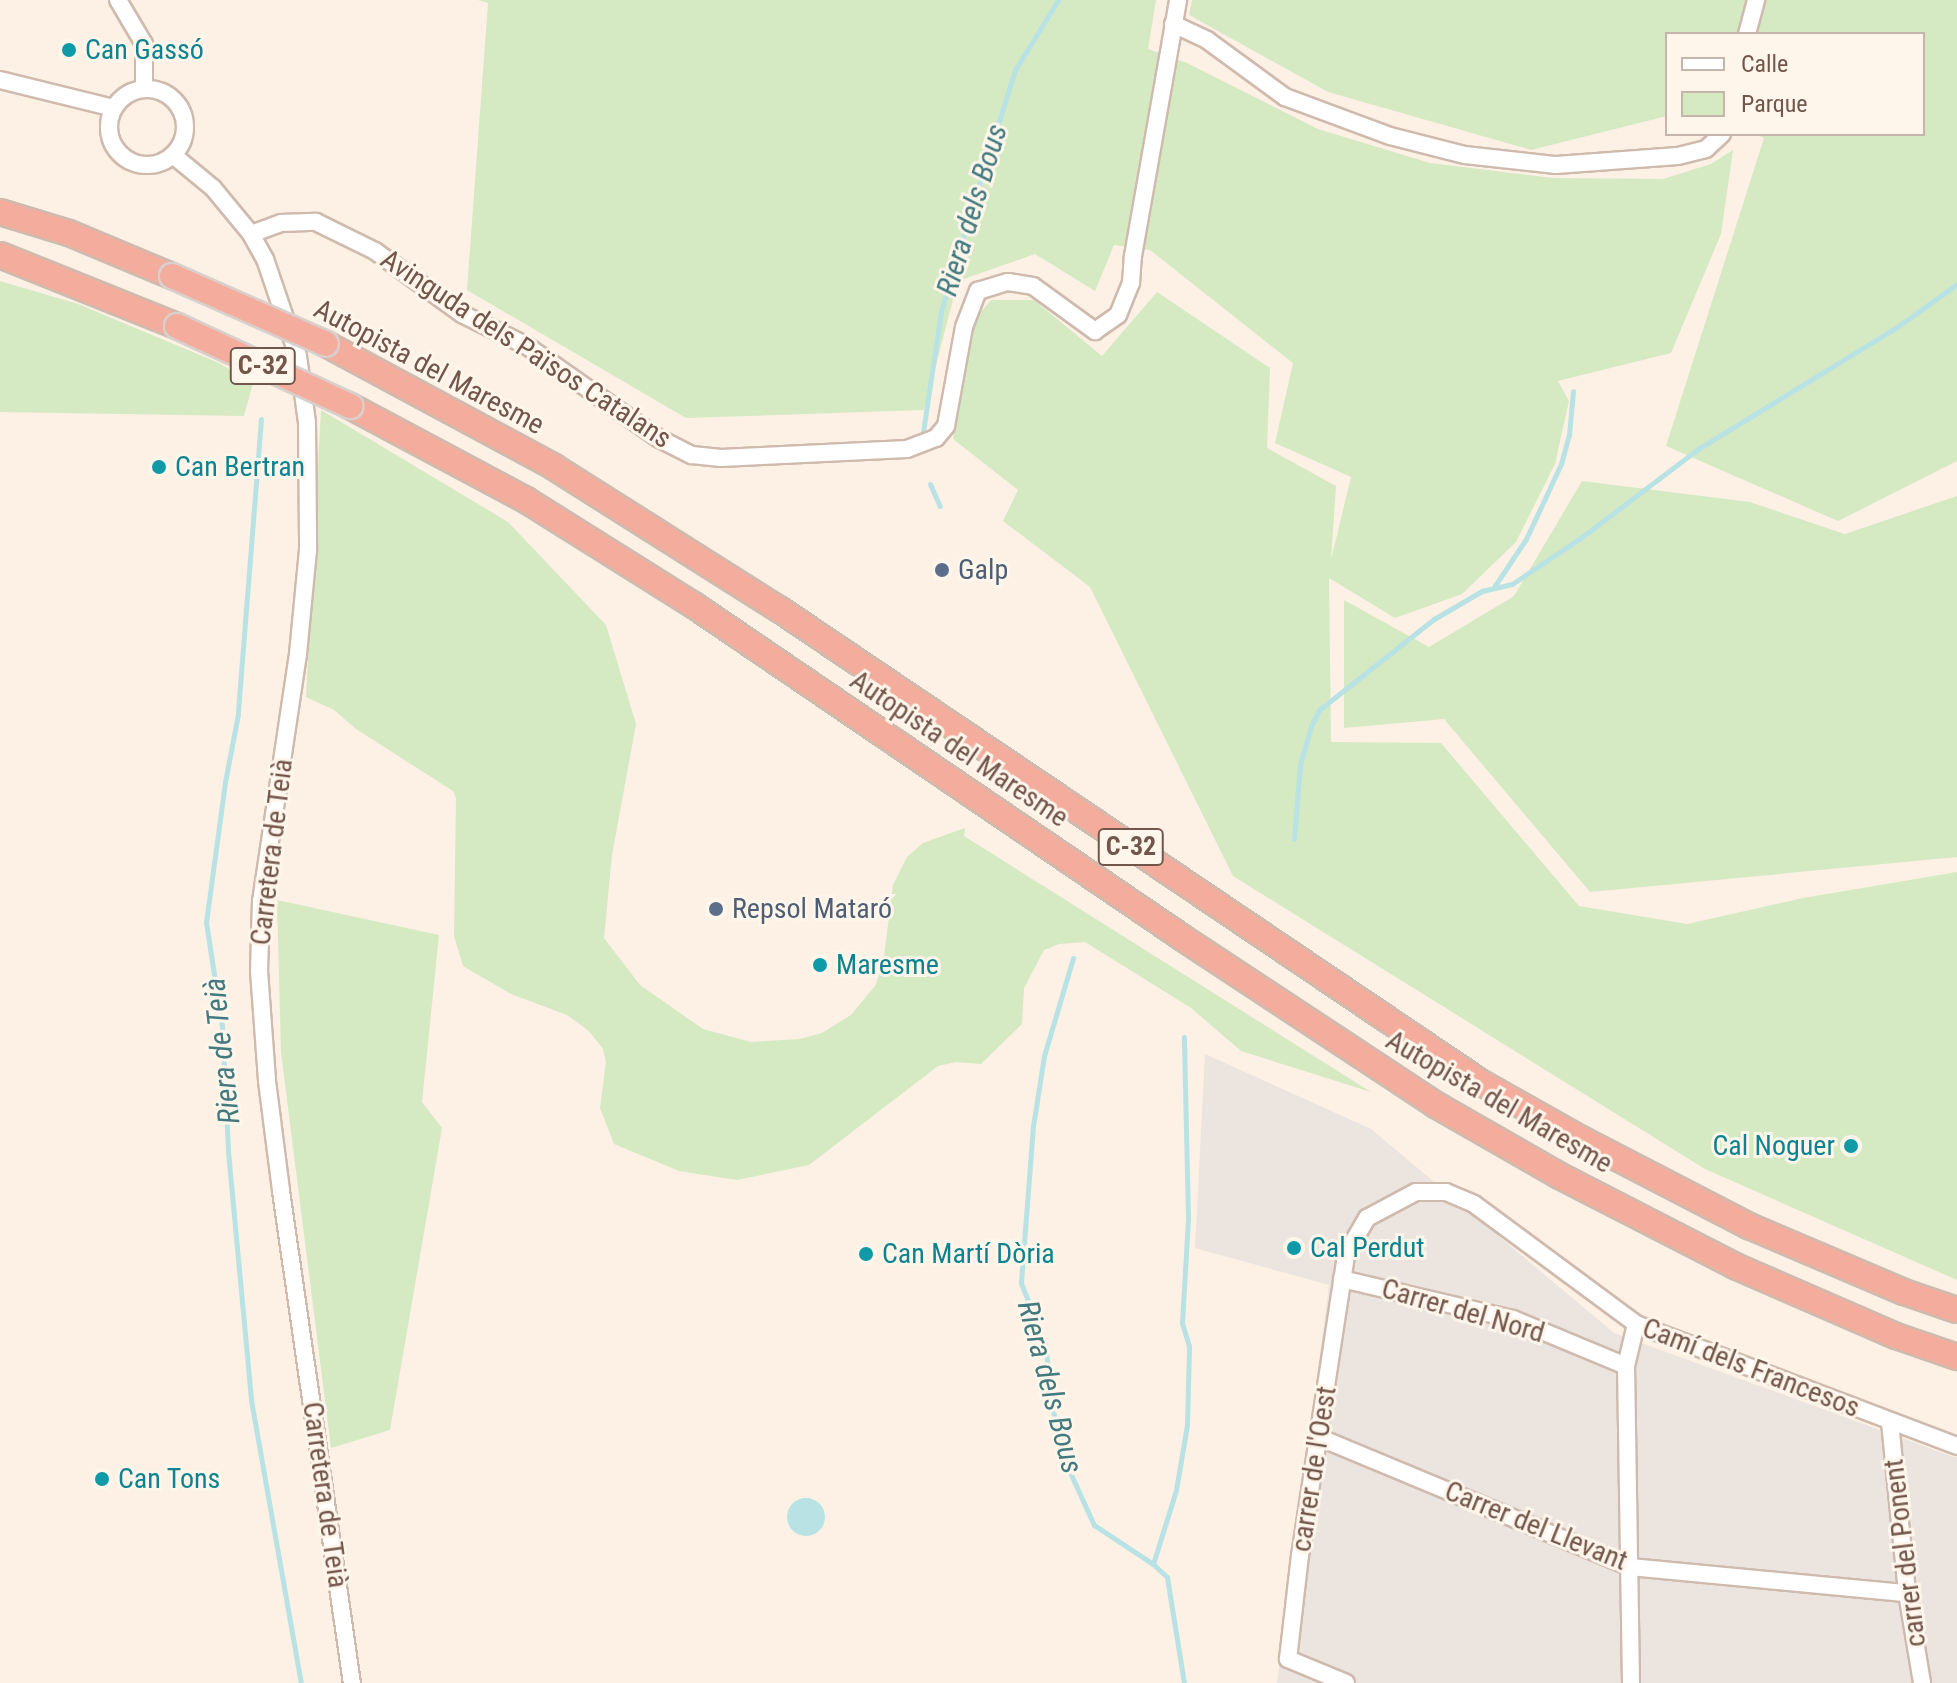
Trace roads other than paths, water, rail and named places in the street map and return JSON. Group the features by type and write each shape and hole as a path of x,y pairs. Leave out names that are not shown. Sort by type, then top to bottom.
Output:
{"highway":[{"name":"Autopista del Maresme","path":"0,212 69,233 326,344 554,467 779,609 1480,1082 1581,1139 1749,1226 1904,1292 1957,1310"},
{"name":"Autopista del Maresme","path":"0,255 177,326 350,406 526,500 695,606 1176,934 1436,1105 1558,1175 1735,1266 1896,1336 1957,1357"}],"street":[{"path":"118,0 144,44 144,89"},
{"name":"Avinguda dels Països Catalans","path":"251,234 281,223 316,222 375,251 462,314 527,346 658,438 692,455 721,458 907,449 936,438 946,426 964,327 978,291 1008,282 1033,286 1095,331 1118,315 1131,283 1133,256 1178,0"},
{"path":"1748,32 1756,0"},
{"path":"1173,24 1207,40 1285,97 1390,136 1465,155 1556,165 1678,156 1706,149 1720,136"},
{"path":"0,80 114,108"},
{"path":"144,89 169,96 182,112 185,133 173,155 154,165 141,165 125,158 110,138 109,125 114,108 126,95 144,89"},
{"path":"69,98 109,125"},
{"name":"Carretera de Teià","path":"173,155 213,188 251,234 265,259 298,356 310,468 308,550 298,654 261,901 261,1002 281,1191 352,1683"},
{"name":"Camí dels Francesos","path":"1342,1279 1346,1254 1367,1218 1416,1192 1446,1192 1474,1204 1519,1234 1636,1324 1957,1446"},
{"name":"Carrer del Nord","path":"1342,1279 1513,1319 1626,1366"},
{"name":"carrer de l'Oest","path":"1342,1279 1288,1659 1346,1683"},
{"path":"1631,1683 1626,1366 1636,1324"},
{"name":"carrer del Ponent","path":"1890,1422 1907,1593 1922,1683"},
{"name":"Carrer del Llevant","path":"1318,1437 1630,1567 1907,1593"}],"water":[{"path":"806,1498 819,1504 825,1517 819,1530 806,1536 793,1530 787,1517 793,1504"}],"waterway":[{"name":"Riera dels Bous","path":"923,432 941,311 968,220 1015,70 1058,0"},
{"path":"1294,839 1300,765 1319,710 1434,619 1482,591 1512,584 1582,537 1698,449 1900,325 1957,284"},
{"path":"1494,587 1526,539 1561,464 1569,435 1573,391"},
{"name":"Riera de Teià","path":"261,419 238,714 225,782 206,922 222,1027 228,1151 251,1400 301,1683"},
{"name":"Riera dels Bous","path":"930,484 940,506"},
{"name":"Riera dels Bous","path":"1073,958 1044,1056 1033,1126 1021,1283 1045,1344 1054,1416 1068,1468 1094,1525 1153,1564 1167,1577 1184,1683"},
{"path":"1153,1564 1176,1490 1187,1425 1189,1346 1182,1323 1188,1218 1184,1037"}],"place":[{"name":"Can Gassó","path":"69,50"},
{"name":"Can Bertran","path":"159,467"},
{"name":"Galp","path":"942,570"},
{"name":"Repsol Mataró","path":"716,909"},
{"name":"Maresme","path":"820,965"},
{"name":"Cal Noguer","path":"1851,1146"},
{"name":"Cal Perdut","path":"1294,1248"},
{"name":"Can Martí Dòria","path":"866,1254"},
{"name":"Can Tons","path":"102,1479"}]}
